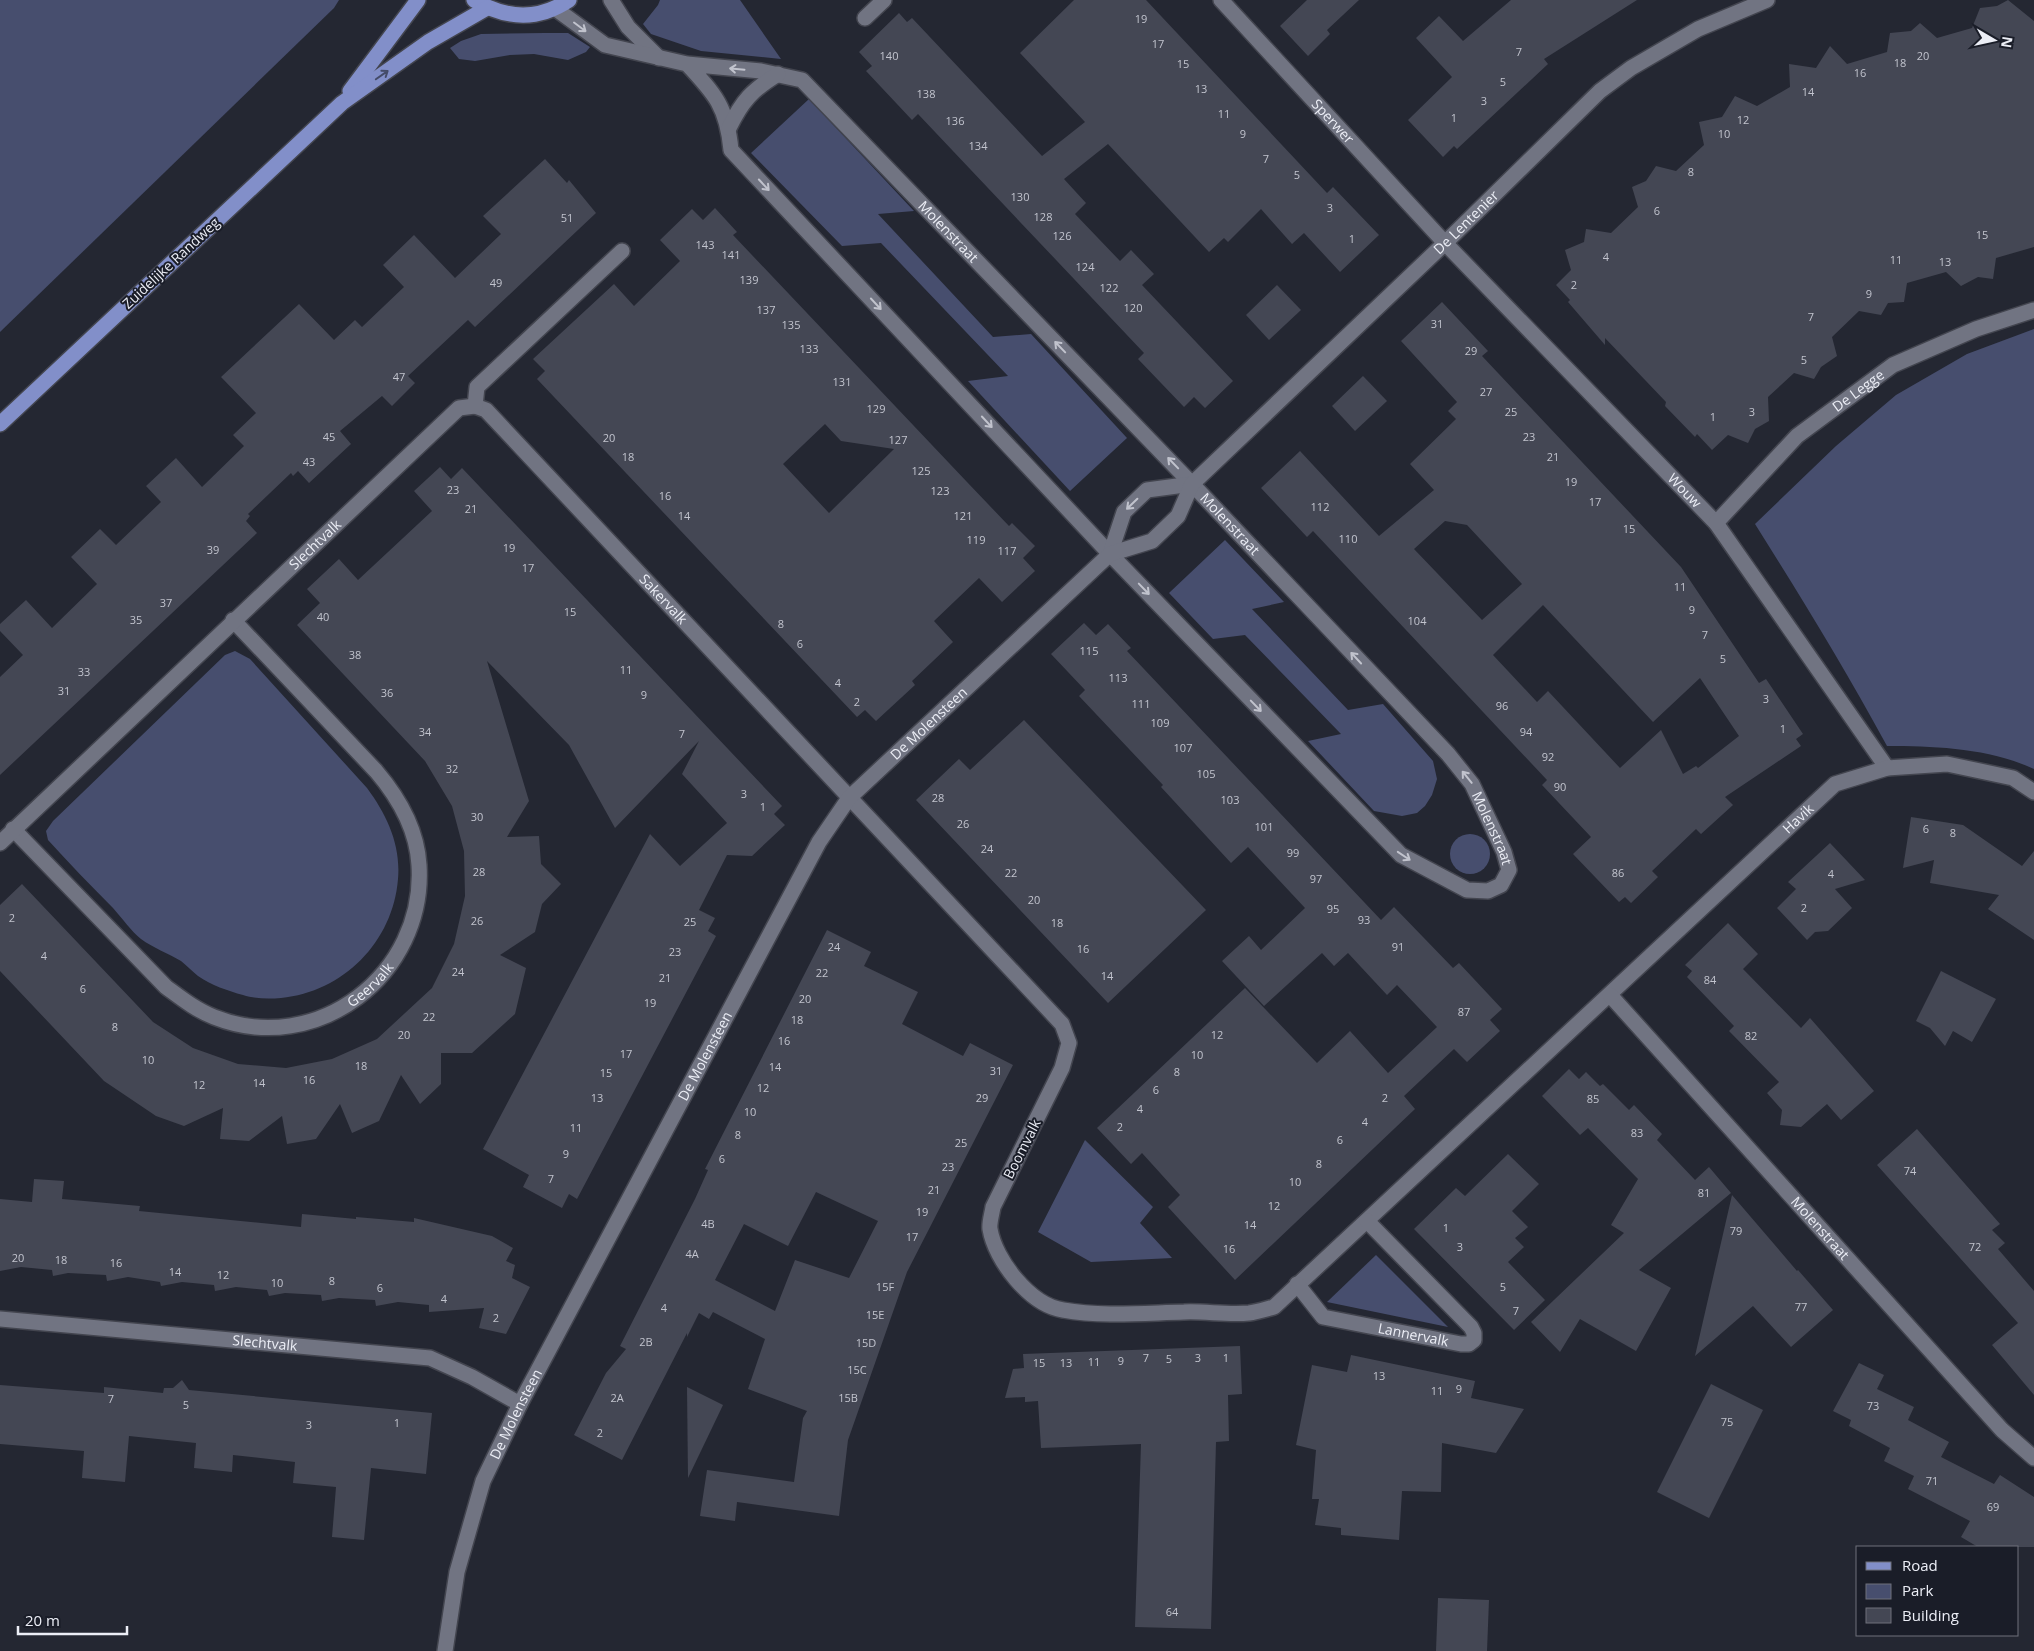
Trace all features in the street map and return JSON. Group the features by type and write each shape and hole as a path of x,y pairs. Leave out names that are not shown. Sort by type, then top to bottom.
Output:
{"main road":[{"name":"Zuidelijke Randweg","path":"342,102 418,0"},
{"path":"481,4 510,15 533,15 556,9 570,0"},
{"name":"Zuidelijke Randweg","path":"0,424 342,102 481,4"}],"street":[{"path":"611,0 628,27 658,58"},
{"path":"865,18 884,0"},
{"name":"Sperwer","path":"1221,0 1445,243"},
{"name":"De Lentenier","path":"1192,484 1445,243 1600,91 1631,68 1698,28 1766,0"},
{"name":"Molenstraat","path":"556,9 604,45 687,64 761,71 802,80 1192,484 1448,754 1472,784 1504,852 1509,870 1501,885 1488,891 1467,890 1401,855 1110,554 731,150 729,128 722,107 711,90 687,64"},
{"path":"729,128 745,99 757,88 778,74"},
{"name":"Wouw","path":"1445,243 1716,523 1887,768"},
{"path":"475,406 477,387 622,251"},
{"name":"De Legge","path":"1716,523 1797,436 1893,365 1976,329 2034,310"},
{"name":"Slechtvalk","path":"0,842 459,408 475,406"},
{"name":"Sakervalk","path":"475,406 486,410 850,798"},
{"path":"1110,554 1152,541 1178,516 1192,484"},
{"path":"1110,554 1124,512 1147,490 1192,484"},
{"name":"De Molensteen","path":"445,1651 457,1572 483,1480 520,1404 819,842 850,798 1110,554"},
{"name":"Geervalk","path":"13,829 166,987 189,1004 214,1017 242,1025 270,1028 299,1024 326,1016 351,1003 374,985 391,965 405,942 414,918 419,892 419,865 415,839 406,814 393,791 376,771 233,620"},
{"name":"Havik","path":"1610,995 1835,784 1887,768 1947,764 2013,778 2034,792"},
{"name":"Boomvalk","path":"850,798 1062,1024 1069,1044 1062,1068 993,1207 990,1228 997,1253 1008,1272 1041,1301 1061,1310 1116,1313 1198,1311 1249,1313 1274,1307 1297,1284"},
{"name":"Molenstraat","path":"1610,995 2002,1430 2034,1458"},
{"path":"1297,1284 1610,995"},
{"name":"Lannervalk","path":"1297,1284 1323,1317 1461,1344 1469,1344 1474,1340 1474,1333 1471,1327 1367,1221"},
{"name":"Slechtvalk","path":"0,1319 430,1358 472,1377 520,1404"}],"green space":[{"path":"0,0 339,0 334,8 0,332"},
{"path":"660,0 740,0 781,59 701,51 651,34 643,24"},
{"path":"568,33 590,47 586,52 568,60 534,54 510,55 475,61 459,59 450,48 461,41 481,34"},
{"path":"809,99 914,211 878,214 993,337 1031,334 1127,438 1070,491 968,381 1008,376 881,243 842,246 751,153"},
{"path":"2034,329 2034,769 1980,752 1943,748 1887,746 1823,634 1755,524 1836,446 1896,395 1967,354"},
{"path":"1225,540 1284,602 1252,609 1348,710 1383,704 1433,761 1437,779 1432,795 1425,806 1417,813 1402,816 1374,811 1308,741 1341,734 1245,635 1213,639 1169,593"},
{"path":"235,651 250,659 367,788 381,809 391,831 397,854 398,879 394,902 386,923 375,943 361,960 325,986 304,994 281,998 252,997 208,982 181,961 141,939 48,840 46,831 53,821 225,655"},
{"path":"1474,834 1481,837 1487,843 1490,854 1489,862 1481,871 1474,874 1466,874 1459,871 1451,862 1450,850 1453,843 1462,835"},
{"path":"1085,1140 1153,1207 1140,1223 1172,1258 1091,1262 1038,1232"},
{"path":"1376,1255 1448,1327 1327,1302"}],"building":[{"path":"1074,0 1146,0 1327,193 1333,187 1379,235 1340,272 1304,233 1292,244 1261,209 1228,242 1224,238 1209,252 1108,144 1064,179 1086,203 1075,214 1120,261 1131,250 1154,274 1142,285 1233,381 1205,408 1194,397 1184,407 1138,359 1144,353 918,114 912,120 866,71 872,66 859,52 899,13 907,22 912,18 1042,156 1085,122 1020,53"},
{"path":"1307,0 1359,0 1327,30 1330,34 1308,56 1280,26"},
{"path":"1511,0 1637,0 1544,59 1548,64 1457,149 1454,146 1443,157 1408,120 1452,77 1416,38 1439,16 1463,41"},
{"path":"2008,0 2034,21 2034,247 1996,258 1993,279 1978,277 1961,286 1946,272 1907,283 1904,302 1888,303 1881,315 1859,311 1832,337 1837,356 1821,367 1814,379 1794,373 1768,397 1769,421 1755,429 1748,443 1728,435 1712,450 1697,434 1695,437 1665,406 1666,402 1605,338 1605,345 1568,302 1570,300 1556,285 1571,270 1565,250 1584,242 1586,229 1611,233 1638,207 1632,187 1646,181 1656,166 1676,171 1704,145 1699,122 1722,117 1735,96 1757,106 1790,87 1789,64 1816,68 1830,46 1847,64 1887,52 1890,33 1911,31 1920,23 1937,38 1972,28 1980,8 1997,6"},
{"path":"545,159 567,183 569,180 596,213 475,327 468,320 408,376 415,383 392,406 382,396 340,431 351,444 309,483 298,471 293,476 291,473 248,514 250,516 246,521 257,533 0,775 0,677 23,655 0,631 0,624 26,600 52,628 97,584 71,557 100,529 116,545 161,502 146,486 176,458 202,487 244,446 233,435 256,413 221,377 299,304 334,340 355,320 362,327 404,287 383,265 414,235 455,278 501,234 483,216"},
{"path":"715,208 737,232 733,235 1009,526 1012,523 1035,546 1023,558 1035,571 1002,602 979,578 934,621 953,642 912,681 915,685 876,721 865,710 857,717 537,379 545,371 533,359 614,284 634,306 680,261 660,240 692,209 703,220","holes":["825,424 841,441 894,449 829,513 783,464"]},
{"path":"1277,285 1301,310 1269,340 1246,315"},
{"path":"1442,302 1488,351 1482,356 1681,567 1759,683 1766,679 1803,734 1796,739 1801,746 1725,797 1733,805 1701,834 1696,829 1652,871 1658,877 1631,903 1625,897 1619,902 1573,854 1591,837 1542,785 1547,780 1313,531 1307,537 1261,488 1300,451 1379,536 1434,490 1410,464 1456,419 1448,411 1457,402 1401,341","holes":["1445,521 1467,525 1522,584 1482,620 1414,549","1543,605 1653,722 1700,678 1739,736 1698,768 1696,766 1683,774 1661,730 1620,768 1548,691 1537,702 1493,655"]},
{"path":"1363,376 1387,401 1355,431 1332,406"},
{"path":"440,467 451,479 462,468 782,806 774,814 785,825 752,856 727,855 699,910 715,918 708,931 716,936 577,1199 569,1194 562,1208 523,1187 529,1175 483,1149 650,834 680,866 727,823 682,774 699,741 615,828 569,745 487,661 529,801 507,837 539,836 541,864 561,884 542,904 535,932 500,955 526,968 515,1014 472,1053 441,1053 441,1084 420,1104 401,1075 379,1121 352,1133 340,1104 316,1139 287,1144 282,1116 249,1141 220,1139 223,1108 184,1126 156,1116 104,1081 0,971 0,905 22,884 153,1022 193,1048 238,1064 286,1068 332,1059 377,1039 432,988 454,944 465,896 464,851 452,806 425,761 297,625 320,603 307,589 339,559 358,580 432,511 414,491"},
{"path":"1084,623 1096,635 1108,624 1131,648 1127,651 1381,920 1394,907 1453,968 1459,963 1502,1009 1490,1020 1500,1031 1467,1062 1454,1049 1404,1096 1415,1109 1235,1280 1168,1207 1180,1195 1142,1153 1131,1164 1097,1128 1245,988 1317,1063 1350,1031 1388,1073 1437,1027 1397,985 1387,995 1348,953 1334,966 1322,953 1264,1006 1222,961 1249,936 1261,950 1305,908 1248,847 1231,863 1161,787 1163,785 1079,696 1085,690 1051,654"},
{"path":"1024,720 1206,910 1108,1003 916,800 959,759 970,770"},
{"path":"1911,817 1963,825 2022,866 2034,851 2034,940 1988,909 1999,895 1930,883 1934,860 1903,868"},
{"path":"1830,843 1865,880 1835,889 1852,908 1828,931 1815,932 1807,940 1777,908 1796,889 1788,882"},
{"path":"1728,923 1758,954 1743,969 1801,1028 1810,1018 1874,1091 1841,1120 1827,1104 1801,1127 1780,1125 1782,1110 1767,1093 1779,1082 1729,1031 1734,1026 1687,977 1692,971 1685,965"},
{"path":"827,930 871,952 864,966 918,992 902,1024 963,1056 970,1043 1013,1065 907,1272 848,1440 839,1516 737,1502 735,1521 700,1516 707,1470 794,1482 803,1418 807,1411 748,1389 765,1339 713,1312 709,1319 699,1313 622,1460 574,1435 606,1373 626,1349 620,1346 695,1199 708,1170 705,1169","holes":["816,1192 878,1221 849,1278 795,1260 775,1311 715,1280 744,1224 788,1246"]},
{"path":"1941,971 1996,999 1972,1042 1953,1031 1945,1046 1930,1028 1916,1021"},
{"path":"1569,1069 1579,1079 1586,1072 1600,1086 1603,1084 1629,1110 1634,1105 1662,1134 1657,1140 1695,1180 1709,1167 1731,1193 1639,1270 1671,1288 1636,1351 1580,1319 1560,1352 1531,1322 1624,1233 1611,1225 1638,1179 1588,1128 1580,1135 1542,1096"},
{"path":"1917,1129 2000,1224 1992,1230 2005,1243 1998,1249 2034,1291 2034,1395 1992,1345 2018,1323 1877,1165"},
{"path":"1508,1154 1539,1184 1512,1211 1528,1227 1515,1238 1524,1247 1508,1262 1545,1300 1514,1330 1414,1229 1456,1188 1465,1196"},
{"path":"34,1179 64,1181 62,1199 140,1206 139,1211 301,1227 302,1214 414,1222 414,1218 492,1236 513,1248 506,1261 515,1265 512,1278 530,1287 506,1334 479,1328 484,1308 429,1312 429,1305 398,1302 376,1306 375,1300 339,1298 322,1301 321,1295 285,1293 269,1296 267,1290 236,1287 215,1291 214,1285 182,1282 161,1286 160,1282 128,1277 107,1281 106,1275 68,1273 53,1276 52,1270 21,1267 0,1271 0,1199 32,1202"},
{"path":"1732,1195 1833,1310 1791,1347 1753,1306 1695,1356"},
{"path":"1240,1346 1242,1394 1228,1395 1229,1441 1216,1442 1211,1629 1135,1627 1141,1444 1041,1448 1038,1401 1025,1402 1025,1397 1005,1398 1013,1369 1024,1368 1023,1354"},
{"path":"1351,1355 1475,1381 1471,1398 1524,1409 1496,1453 1442,1443 1441,1492 1402,1491 1399,1540 1341,1535 1341,1528 1315,1525 1319,1499 1312,1499 1316,1450 1296,1445 1312,1365 1347,1372"},
{"path":"1859,1363 1884,1375 1877,1389 1914,1407 1908,1420 1949,1442 1941,1457 1994,1484 2000,1475 2034,1497 2034,1547 1976,1546 1961,1537 1970,1521 1908,1489 1914,1476 1884,1461 1890,1448 1849,1426 1851,1420 1833,1411"},
{"path":"182,1380 189,1390 432,1413 426,1474 371,1468 364,1540 332,1537 336,1487 293,1483 295,1462 233,1455 232,1472 194,1468 196,1443 129,1436 125,1482 82,1478 84,1451 0,1444 0,1385 104,1393 104,1387 163,1393 164,1388 173,1388"},
{"path":"1711,1384 1763,1410 1709,1518 1657,1492"},
{"path":"687,1387 723,1405 688,1478"},
{"path":"1438,1598 1489,1600 1487,1651 1436,1651"}]}
